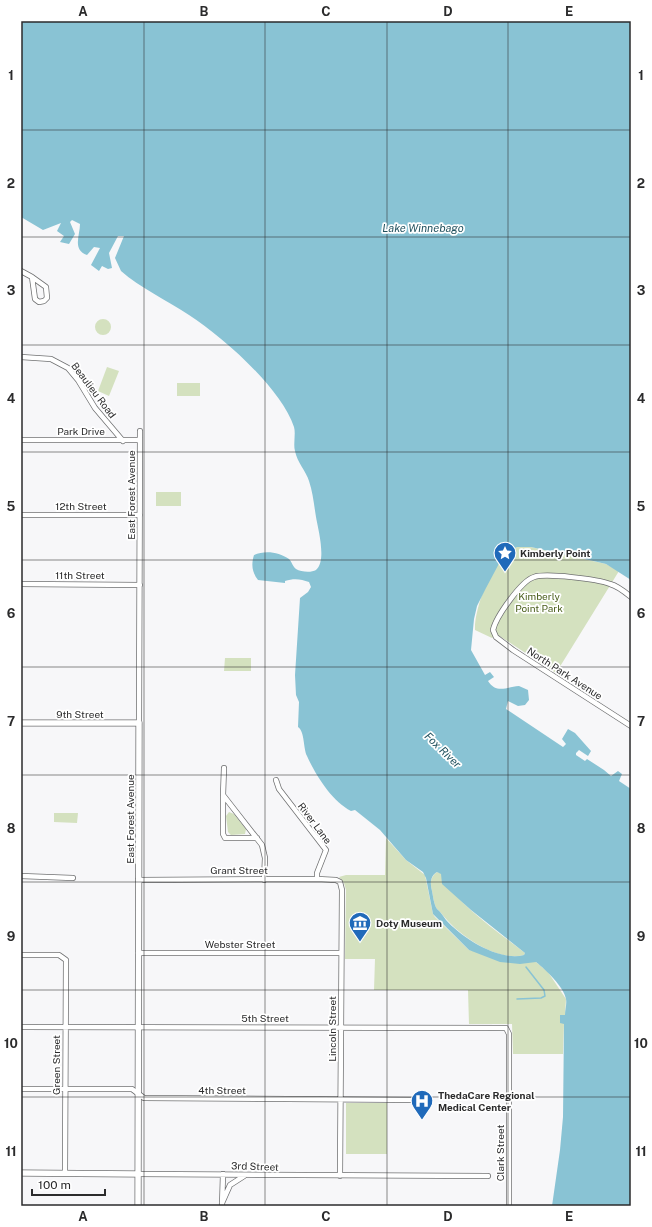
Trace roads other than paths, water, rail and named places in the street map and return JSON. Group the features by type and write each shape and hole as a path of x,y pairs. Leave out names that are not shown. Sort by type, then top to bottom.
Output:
{"street":[{"path":"21,271 32,278 46,287 47,298 44,302 39,302 35,299 32,278"},
{"name":"Beaulieu Road","path":"21,357 51,359 68,368 78,380 95,408 123,440"},
{"name":"East Forest Avenue","path":"138,1206 140,431"},
{"name":"Park Drive","path":"21,440 140,440"},
{"name":"12th Street","path":"21,514 140,515"},
{"name":"North Park Avenue","path":"631,597 617,587 602,582 549,576 534,577 517,591 497,619 493,631 499,640 513,650 631,726"},
{"name":"11th Street","path":"21,584 140,585"},
{"name":"9th Street","path":"21,723 139,723"},
{"path":"224,768 223,834 225,838 257,838"},
{"name":"River Lane","path":"276,780 279,789 326,850 317,874 317,879"},
{"path":"224,796 262,846 264,852 264,880"},
{"path":"21,876 73,878"},
{"name":"Grant Street","path":"138,880 317,879 336,880 340,882"},
{"name":"Lincoln Street","path":"340,882 342,890 340,1176"},
{"name":"Webster Street","path":"138,953 341,953"},
{"name":"Green Street","path":"21,955 59,955 64,957 66,963 65,1173"},
{"name":"5th Street","path":"21,1026 508,1029"},
{"name":"Clark Street","path":"508,1029 510,1069 509,1206"},
{"name":"4th Street","path":"21,1089 132,1090 144,1098 425,1100"},
{"name":"3rd Street","path":"21,1173 223,1174 244,1176 488,1176"},
{"path":"222,1204 223,1174"},
{"path":"222,1204 230,1185 244,1176"}],"water":[{"name":"Lake Winnebago","path":"21,21 631,21 631,580 606,564 531,547 517,547 509,551 502,558 477,606 474,619 471,650 485,675 490,672 494,677 488,681 491,685 498,689 519,686 528,690 529,700 525,705 518,706 508,701 506,709 563,747 566,744 562,739 568,729 575,733 591,751 588,756 579,750 576,755 585,761 587,759 611,776 618,771 622,774 619,781 631,789 631,1206 552,1206 563,1117 564,1024 560,1023 560,1015 565,1015 566,999 562,989 536,962 520,964 500,962 469,950 433,914 426,878 423,872 406,860 380,830 355,810 351,811 337,801 320,780 307,756 303,736 298,727 299,702 296,695 295,675 300,598 308,592 311,587 309,582 294,579 285,581 285,583 258,580 254,574 252,565 254,555 258,553 272,552 281,555 289,559 296,569 311,572 316,570 321,560 321,545 312,490 308,477 296,455 294,448 294,427 287,412 277,396 264,380 218,336 189,315 128,277 121,271 115,258 124,236 118,236 109,253 112,268 108,269 102,266 99,271 91,265 100,248 94,247 87,255 82,253 78,246 80,224 72,220 70,222 75,234 69,244 60,242 64,236 57,231 61,223 43,230 21,217","holes":["437,872 441,874 442,884 471,910 525,953 524,955 514,956 493,952 471,941 453,927 435,905 431,880"]}],"waterway":[{"path":"517,999 541,998 545,996 544,990 526,967"}],"place":[{"name":"Kimberly Point","path":"505,572"},
{"name":"Doty Museum","path":"360,942"},
{"name":"ThedaCare Regional Medical Center","path":"422,1120"}],"park label":[{"name":"Kimberly Point Park","path":"539,602"}],"water label":[{"name":"Fox River","path":"443,750"}]}
